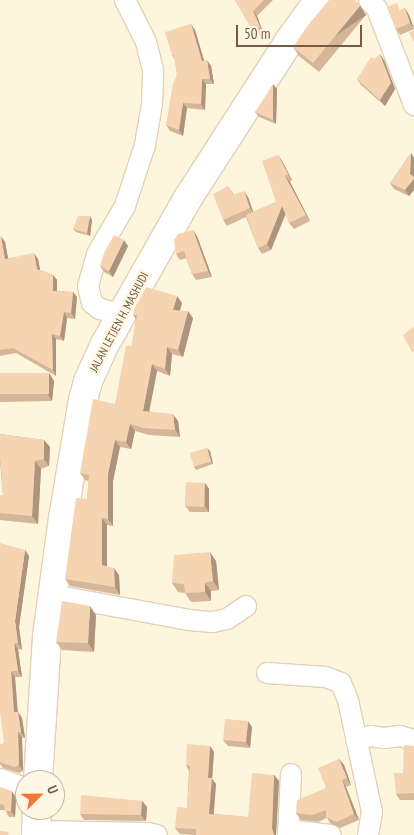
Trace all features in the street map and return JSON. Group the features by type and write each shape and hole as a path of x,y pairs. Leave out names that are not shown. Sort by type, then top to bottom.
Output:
{"main road":[{"name":"JALAN LETJEN H. MASHUDI","path":"39,770 47,636 83,400 88,381 104,344 123,314 188,198 289,41 319,0"}],"street":[{"path":"123,314 100,309 92,303 88,286 97,254 125,206 145,145 152,104 153,70 146,42 124,0"},
{"path":"369,0 377,9 410,79 414,105"},
{"path":"53,595 189,620 213,622 227,619 246,606"},
{"path":"267,672 326,677 341,683 348,700 372,812 368,835"},
{"path":"356,739 371,736 384,738 400,736 414,740"},
{"path":"291,774 288,833 330,835"},
{"path":"0,779 15,784"},
{"path":"36,825 157,835"}],"building":[{"path":"235,0 264,0 253,11 260,27 253,31"},
{"path":"329,0 355,0 360,6 313,63 293,47"},
{"path":"397,3 400,11 405,8 410,23 396,29 387,7"},
{"path":"191,24 202,61 207,60 210,79 202,79 201,104 183,103 179,130 166,125 173,84 177,75 174,55 172,55 165,32"},
{"path":"414,30 414,43 409,32"},
{"path":"380,54 391,83 380,100 357,79 371,57 374,59"},
{"path":"273,84 273,120 255,112"},
{"path":"411,153 410,174 414,179 405,190 390,183"},
{"path":"278,155 288,174 285,176 306,215 289,223 282,206 267,244 258,248 246,215 276,202 262,161"},
{"path":"228,186 233,195 244,191 250,208 223,220 213,194"},
{"path":"78,216 90,216 87,233 73,229"},
{"path":"193,230 208,271 192,274 184,251 176,254 174,240 178,234"},
{"path":"114,235 124,240 109,271 100,266 104,253"},
{"path":"1,236 5,259 34,253 37,269 53,275 53,291 73,292 71,313 64,312 60,336 52,334 53,370 13,348 0,350"},
{"path":"146,287 177,296 173,310 188,311 178,350 167,347 165,369 152,364 143,411 173,414 175,430 144,428 130,424 126,442 115,440 108,474 108,519 102,518 102,565 114,568 115,587 65,579 76,498 87,499 89,475 80,473 93,399 115,404 126,346 132,346 137,315 133,315 134,309"},
{"path":"414,327 414,351 412,352 403,335"},
{"path":"0,373 49,373 49,394 0,394"},
{"path":"0,434 44,440 44,459 35,461 32,516 0,513 0,496 3,495"},
{"path":"207,448 211,461 194,467 190,453"},
{"path":"186,482 205,483 204,507 185,506"},
{"path":"0,543 25,550 15,621 18,643 14,643 18,671 11,671 14,712 18,712 21,732 18,732 19,765 14,767 0,762 0,745 4,743 0,712"},
{"path":"210,552 213,581 205,583 205,592 185,593 184,584 172,583 174,555"},
{"path":"62,601 90,606 88,643 56,642"},
{"path":"225,719 248,721 246,742 223,740"},
{"path":"187,744 210,746 208,778 212,778 209,814 248,817 252,773 274,775 272,828 274,835 196,835 196,829 175,828 177,807 187,808 190,766 186,765"},
{"path":"404,745 414,746 414,793 396,794 394,773 403,773"},
{"path":"339,759 347,778 342,780 354,814 336,822 326,817 326,810 313,815 296,813 297,800 326,788 318,768"},
{"path":"0,787 12,791 11,811 5,811 4,805 0,804"},
{"path":"81,795 142,801 141,815 80,814"},
{"path":"0,831 9,832 8,835 0,835"}]}
